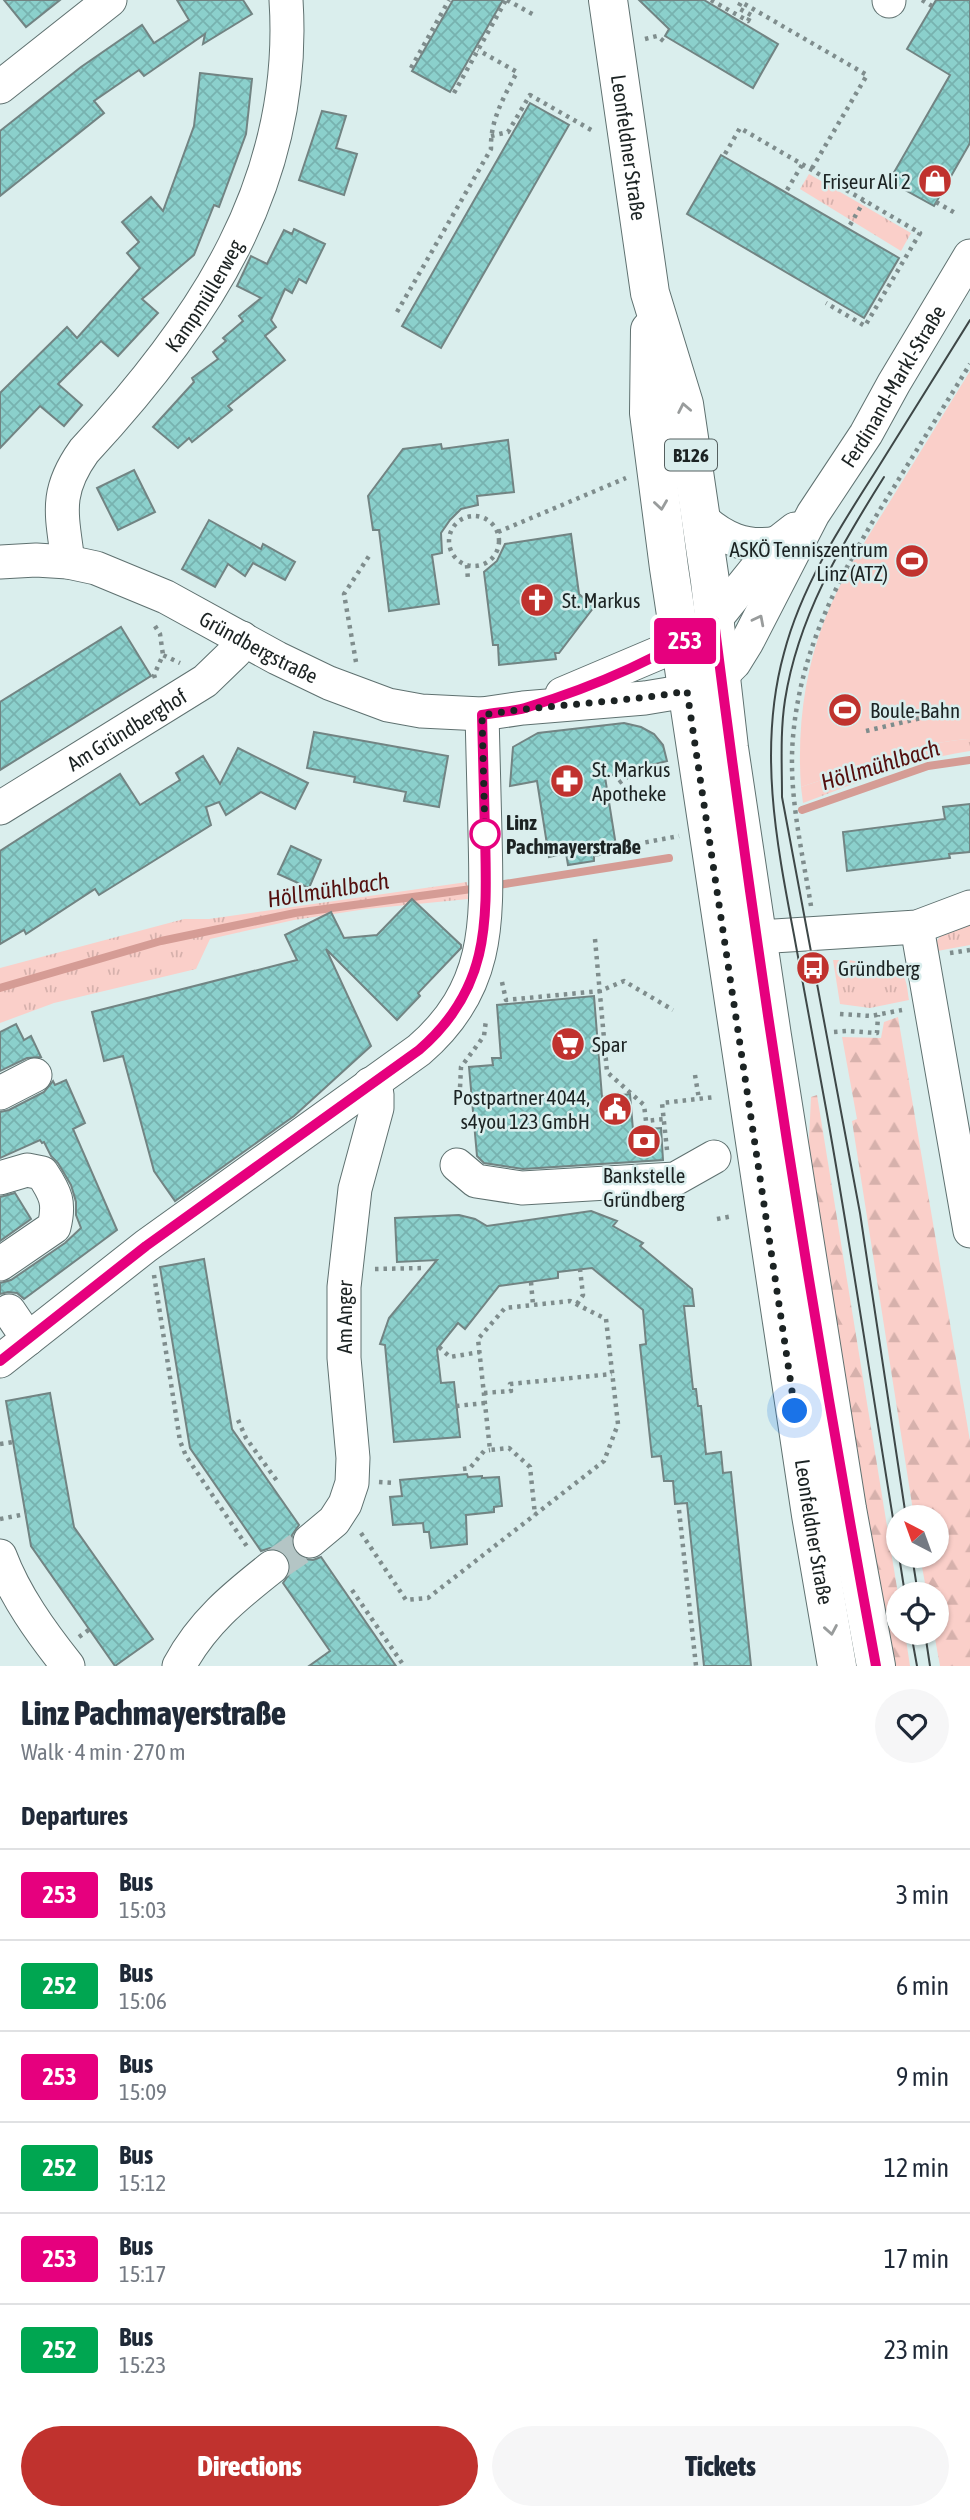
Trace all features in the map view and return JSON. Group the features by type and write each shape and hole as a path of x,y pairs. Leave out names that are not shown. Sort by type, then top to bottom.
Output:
{"main road":[{"name":"Leonfeldner Straße","path":"608,0 650,293 649,413 680,644 704,683 729,748 845,1496 876,1666"},
{"name":"Leonfeldner Straße","path":"650,293 684,404 700,517 714,621 704,683 806,1488 837,1666"}],"street":[{"path":"0,87 110,0"},
{"name":"Kampmüllerweg","path":"68,562 61,500 69,474 83,451 188,324 227,262 254,204 266,173 282,110 288,34 286,0"},
{"name":"Ferdinand-Markl-Straße","path":"704,683 734,663 813,514 866,434 970,256"},
{"name":"Ferdinand-Markl-Straße","path":"714,621 777,543 813,514"},
{"path":"700,517 728,538 755,545 777,543"},
{"name":"Gründbergstraße","path":"0,562 36,559 96,568 129,580 329,683 388,705 421,711 482,715 523,708 645,698 704,683"},
{"path":"680,644 714,621"},
{"name":"Am Gründberghof","path":"0,808 205,681 235,652 242,638"},
{"name":"Gründbergstraße","path":"523,708 587,685 680,644"},
{"path":"0,1361 135,1254 419,1050 454,1013 469,986 479,954 486,885 482,715"},
{"path":"758,937 916,927 970,907"},
{"path":"916,927 970,1231"},
{"path":"0,1093 34,1075"},
{"name":"Am Anger","path":"310,1541 334,1521 345,1504 352,1483 353,1458 344,1358 344,1287 355,1189 377,1108 377,1094 370,1084"},
{"path":"457,1165 476,1181 522,1188 675,1179 713,1157"},
{"path":"0,1178 27,1170 42,1173 53,1190 58,1209 54,1227 0,1264"},
{"path":"9,1311 28,1339"},
{"path":"0,1556 16,1591 36,1624 73,1652"},
{"path":"179,1666 193,1640 261,1559"}],"path":[{"path":"411,68 449,0"},
{"path":"454,93 507,0 534,15"},
{"path":"711,0 748,21 751,15 738,8 741,2 867,75 811,170"},
{"path":"922,0 932,6"},
{"path":"644,39 657,36 666,43"},
{"path":"397,312 491,149 497,112 517,72 478,50"},
{"path":"491,136 508,132 530,95 594,131"},
{"path":"725,154 740,128 920,233 865,326 826,303"},
{"path":"788,190 802,164"},
{"path":"850,225 864,201"},
{"path":"936,202 957,214"},
{"path":"811,907 792,773 793,737 799,691 807,658 831,595 850,560 970,364"},
{"path":"498,532 630,476"},
{"path":"470,516 481,517 492,523 498,532 498,550 492,559 479,566 467,565 452,552 449,541 452,530 459,521 470,516"},
{"path":"357,668 344,594 371,553"},
{"path":"467,565 468,581"},
{"path":"866,731 938,714"},
{"path":"619,783 631,774 662,767"},
{"path":"637,844 690,835"},
{"path":"595,939 607,1072 644,1105 646,1121 664,1119"},
{"path":"497,1001 600,991 624,981 673,1010"},
{"path":"504,992 506,1000"},
{"path":"454,1103 460,1088 461,1067 484,1036 486,1013"},
{"path":"839,1014 871,1016"},
{"path":"834,1032 877,1033 878,1015"},
{"path":"695,1075 699,1099"},
{"path":"667,1152 662,1103 715,1097"},
{"path":"717,1219 733,1216"},
{"path":"373,1269 426,1268"},
{"path":"577,1304 583,1295 580,1269"},
{"path":"154,1273 180,1441 186,1456 261,1559"},
{"path":"531,1282 533,1305"},
{"path":"358,1528 406,1600 428,1598 604,1461 618,1424 606,1319 570,1301 505,1308 478,1339 490,1451"},
{"path":"439,1347 450,1357 480,1352"},
{"path":"484,1394 511,1391 510,1384 612,1374"},
{"path":"456,1406 485,1403"},
{"path":"238,1420 246,1438 276,1480"},
{"path":"0,1444 13,1442"},
{"path":"463,1469 470,1468 484,1451 509,1448 530,1467 535,1515"},
{"path":"679,1510 696,1666"},
{"path":"0,1519 26,1514"},
{"path":"352,1590 404,1666"},
{"path":"73,1652 90,1629"}],"green space":[{"path":"809,174 911,233 901,251 800,189"},
{"name":"ASKÖ Tenniszentrum Linz (ATZ)","path":"970,371 970,739 907,751 801,787 801,723 807,681 825,619 854,560"},
{"path":"970,739 970,751 906,766 803,803 801,787 907,751"},
{"path":"467,882 468,899 366,909 294,920 210,939 196,969 54,1003 0,1023 0,968 184,919 209,919"},
{"path":"970,923 970,945 932,952 941,936"},
{"path":"833,960 895,967 904,977 909,1000 870,1008 840,1004"},
{"path":"898,1017 970,1441 970,1666 940,1666 936,1645 949,1645 949,1582 925,1582 922,1568 949,1568 949,1505 912,1505 852,1121 857,1119 842,1037 881,1038 884,1022"},
{"path":"817,1095 886,1520 886,1568 894,1568 896,1582 886,1582 886,1641 808,1161 811,1097"},
{"path":"887,1645 907,1645 910,1666 890,1666"}],"building":[{"path":"4,0 60,0 26,27"},
{"path":"177,0 243,0 252,14 203,44 205,34 144,76 139,70 94,101 104,113 0,196 0,131 81,67 142,25 154,43 189,20"},
{"path":"453,0 503,0 450,92 412,71"},
{"path":"639,0 704,0 778,44 753,88 665,36 669,29"},
{"path":"936,0 970,0 970,143 934,206 889,181 950,75 907,49"},
{"path":"200,73 252,79 246,134 219,207 214,205 194,255 142,299 158,313 118,356 101,341 58,384 82,405 64,426 40,406 0,448 0,393 67,327 77,338 140,268 127,253 139,242 122,222 151,197 163,211 194,126"},
{"path":"530,103 569,125 441,348 402,326"},
{"path":"322,111 346,116 336,148 357,154 344,195 299,180"},
{"path":"721,155 899,258 864,318 687,214"},
{"path":"294,229 325,244 306,283 299,279 292,293 285,289 271,320 276,327 265,336 285,360 228,406 232,410 192,442 189,438 178,448 153,427 194,382 192,378 218,359 213,352 226,341 223,338 243,321 239,316 261,298 237,286 251,256 267,264 284,230 292,234"},
{"path":"508,440 514,492 477,496 478,505 461,509 441,533 442,553 432,555 439,604 389,611 379,530 373,530 368,496 403,449 441,444 442,449"},
{"path":"134,470 155,512 118,530 97,488"},
{"path":"209,520 261,549 263,544 295,562 285,580 253,563 245,576 228,564 215,587 182,569"},
{"name":"St. Markus","path":"571,534 579,594 594,607 559,653 555,653 556,659 499,665 498,645 493,645 484,572 497,561 505,544"},
{"path":"121,627 151,676 0,770 0,702"},
{"path":"624,723 654,734 663,745 667,761 605,777 617,852 594,856 594,861 568,865 566,853 549,857 537,781 510,786 513,747 538,733"},
{"path":"314,732 448,756 439,807 404,801 406,792 354,782 355,777 307,768"},
{"path":"238,748 308,783 295,809 261,792 226,815 219,802 206,807 211,825 99,895 95,889 26,934 24,930 0,944 0,851 120,774 140,805 180,780 176,773 203,756 220,784"},
{"path":"970,804 970,852 949,854 950,858 847,871 843,832 945,819 943,807"},
{"path":"291,846 321,860 309,888 278,874"},
{"path":"412,899 461,945 461,948 418,993 420,996 397,1020 326,949 371,1046 294,1116 175,1201 154,1171 123,1056 104,1061 92,1012 297,960 285,935 331,912 344,938 377,935"},
{"path":"594,996 602,1097 630,1094 633,1130 661,1128 663,1160 523,1169 484,1163 477,1156 469,1067 493,1065 492,1058 501,1058 497,1005"},
{"path":"16,1024 24,1040 31,1036 41,1057 27,1058 0,1071 0,1032"},
{"path":"66,1080 85,1123 73,1129 117,1230 24,1299 17,1293 0,1294 0,1283 11,1280 65,1243 81,1228 71,1185 44,1142 40,1140 0,1158 0,1112 44,1092 53,1081 55,1085"},
{"path":"15,1193 31,1219 0,1241 0,1197"},
{"path":"591,1211 617,1221 613,1226 643,1243 640,1246 692,1289 694,1306 684,1306 693,1389 696,1389 698,1406 701,1406 706,1454 721,1452 723,1473 731,1472 751,1666 704,1666 687,1503 675,1504 673,1481 664,1481 661,1456 652,1457 640,1345 646,1344 643,1310 592,1268 558,1272 558,1278 499,1286 465,1329 458,1323 437,1349 441,1383 454,1382 460,1437 394,1442 385,1345 380,1344 389,1318 437,1260 397,1262 395,1218 459,1215 475,1219 487,1226"},
{"path":"204,1259 232,1429 299,1525 292,1535 291,1545 295,1553 304,1559 321,1557 396,1666 309,1666 330,1651 283,1583 290,1573 291,1564 287,1556 278,1549 261,1551 190,1448 160,1267"},
{"path":"50,1393 74,1527 153,1639 115,1666 31,1546 6,1401"},
{"path":"467,1474 468,1477 499,1477 502,1506 494,1507 494,1512 466,1515 467,1544 431,1548 429,1532 424,1532 423,1523 393,1525 390,1497 402,1496 400,1480"}],"waterway":[{"name":"Höllmühlbach","path":"802,810 928,766 970,760"},
{"name":"Höllmühlbach","path":"492,886 669,858"},
{"name":"Höllmühlbach","path":"0,988 161,941 295,913 479,888"}],"tunnel":[{"path":"272,1567 310,1541"}],"tram line":[{"path":"891,1505 837,1168 781,864 772,794 772,724 784,653 810,583 847,516 970,320"},
{"path":"884,477 837,556 810,611 800,640 783,712 782,797 860,1213 904,1505"},
{"path":"901,1568 903,1582"},
{"path":"914,1568 916,1582"},
{"path":"913,1645 917,1666"},
{"path":"927,1645 930,1666"}],"bus line":[{"name":"253","path":"0,1361 146,1246 419,1050 454,1013 469,986 484,932 487,900 482,715 523,708 587,685 680,644 714,621 729,748 792,1169 847,1509 876,1666"}],"place":[{"name":"Friseur Ali 2","path":"935,181"},
{"name":"ASKÖ Tenniszentrum Linz (ATZ)","path":"912,561"},
{"name":"St. Markus","path":"537,600"},
{"name":"Boule-Bahn","path":"845,710"},
{"name":"St. Markus Apotheke","path":"567,781"},
{"name":"Linz Pachmayerstraße","path":"485,834"},
{"name":"Gründberg","path":"813,968"},
{"name":"Spar","path":"568,1044"},
{"name":"Postpartner 4044, s4you 123 GmbH","path":"615,1109"},
{"name":"Bankstelle Gründberg","path":"644,1141"}],"route":[{"path":"485,834 482,715 523,708 645,698 687,691 795,1411"}]}
